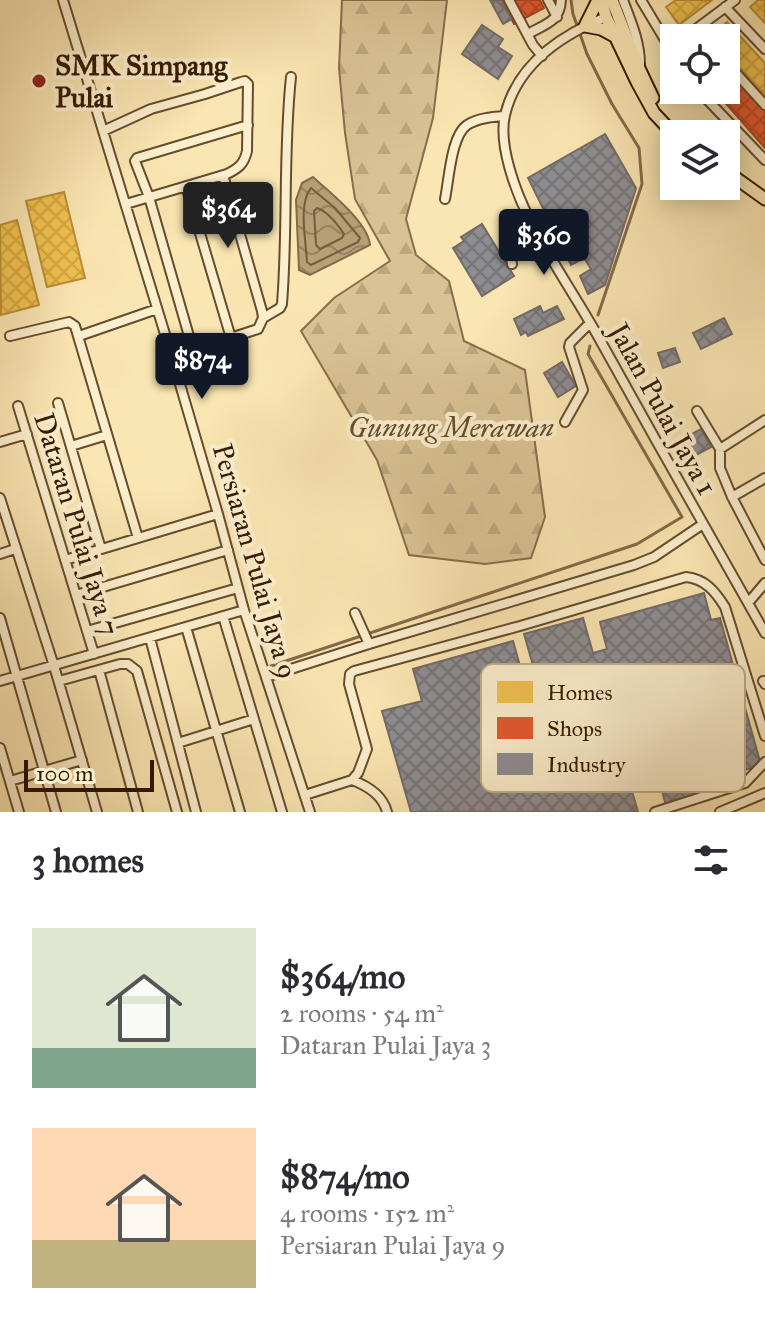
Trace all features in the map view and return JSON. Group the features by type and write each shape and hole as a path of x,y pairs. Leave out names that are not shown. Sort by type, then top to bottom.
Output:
{"main road":[{"path":"599,0 667,120"},
{"path":"599,0 583,26 619,34"},
{"path":"606,17 610,0"},
{"path":"610,0 637,82 661,120"},
{"path":"740,181 765,199"}],"street":[{"name":"Persiaran Pulai Jaya 9","path":"63,0 172,357 244,610 310,812"},
{"path":"509,0 542,56"},
{"path":"548,0 557,17"},
{"path":"528,34 557,17 561,11 561,0"},
{"path":"623,0 634,28 640,53 640,70"},
{"path":"704,24 735,0"},
{"path":"645,2 660,29"},
{"path":"725,7 765,49"},
{"name":"Jalan Pulai Jaya 1","path":"606,17 568,36 529,67 519,81 505,116 504,141 511,170 530,221 765,633"},
{"path":"263,318 282,304 286,118 291,77"},
{"path":"740,77 765,105"},
{"path":"103,131 151,109 245,81 248,84 247,151 239,168 126,204"},
{"path":"711,104 765,160"},
{"path":"445,199 457,136 463,127 474,121 505,116"},
{"path":"193,350 136,159 248,125"},
{"path":"172,357 258,329 263,318 223,175"},
{"path":"186,186 231,338"},
{"path":"512,264 510,238 530,221"},
{"path":"79,336 157,309"},
{"path":"10,336 69,322 74,324 138,538"},
{"path":"565,422 583,390 570,343 590,323"},
{"path":"58,403 101,549"},
{"name":"Dataran Pulai Jaya 7","path":"18,406 94,654"},
{"path":"697,411 720,449 720,468 765,560"},
{"path":"720,449 765,420"},
{"path":"0,442 27,434"},
{"path":"71,446 107,435"},
{"path":"732,497 765,478"},
{"path":"0,498 97,812"},
{"path":"65,560 218,514"},
{"path":"266,677 634,565 654,557 703,524"},
{"path":"0,554 15,549"},
{"path":"76,595 228,550"},
{"path":"305,795 352,780 358,773 367,749 349,684 350,674 354,671 686,577 704,582 719,597 743,664"},
{"path":"748,603 765,583"},
{"path":"87,631 238,588"},
{"path":"0,681 244,610"},
{"path":"355,613 369,644"},
{"path":"223,616 282,812"},
{"path":"0,618 2,636 18,676 56,812"},
{"path":"186,627 240,812"},
{"path":"59,681 120,664 128,664 137,671 177,812 195,810 150,638"},
{"path":"99,670 138,812"},
{"path":"745,672 765,736"},
{"path":"178,743 254,719"},
{"path":"0,748 19,812"},
{"path":"10,781 82,760"},
{"path":"745,783 765,762"},
{"path":"352,780 378,795 385,803 387,812"},
{"path":"655,812 717,792"},
{"path":"720,812 765,793"}],"green space":[{"name":"Gunung Merawan","path":"342,0 447,0 433,118 406,219 416,255 449,281 464,341 525,370 545,517 531,558 485,564 409,555 377,460 301,331 334,298 390,261 355,199 339,68"}],"water":[{"path":"313,177 356,218 370,245 310,275 299,270 296,200 302,183"}],"building: Homes":[{"path":"676,0 712,0 680,24 666,7"},
{"path":"758,0 765,0 765,23 750,7"},
{"path":"740,36 765,63 765,96 740,68"},
{"path":"64,192 85,278 47,287 26,201"},
{"path":"17,220 39,305 1,315 0,225"}],"building: Shops":[{"path":"501,0 540,0 544,8 514,24"},
{"path":"740,81 765,109 765,148 726,104 740,104"}],"building: Industry":[{"path":"490,0 501,0 512,19 503,24"},
{"path":"482,25 503,39 498,47 512,56 498,79 462,54"},
{"path":"605,134 636,188 605,285 588,294 580,276 591,269 584,258 571,265 528,178"},
{"path":"482,224 514,276 482,296 453,248 464,241 461,237"},
{"path":"540,306 543,313 557,306 564,319 528,336 526,332 521,335 514,319"},
{"path":"724,318 732,334 701,349 693,333"},
{"path":"675,348 680,362 663,368 658,353"},
{"path":"562,362 576,386 558,397 544,373"},
{"path":"701,429 711,447 685,461 675,443"},
{"path":"704,593 711,620 720,618 733,664 533,664 524,634 583,618 593,653 607,649 600,622"},
{"path":"513,641 519,664 481,664 481,792 632,792 638,812 411,812 382,711 422,701 413,669"},
{"path":"745,708 761,765 745,770"},
{"path":"662,792 713,792 666,805"}],"waterway":[{"path":"571,0 587,54 639,148 642,184 598,315"},
{"path":"271,666 637,544 682,517 588,354 590,346"}],"place":[{"name":"SMK Simpang Pulai","path":"39,81"}]}
